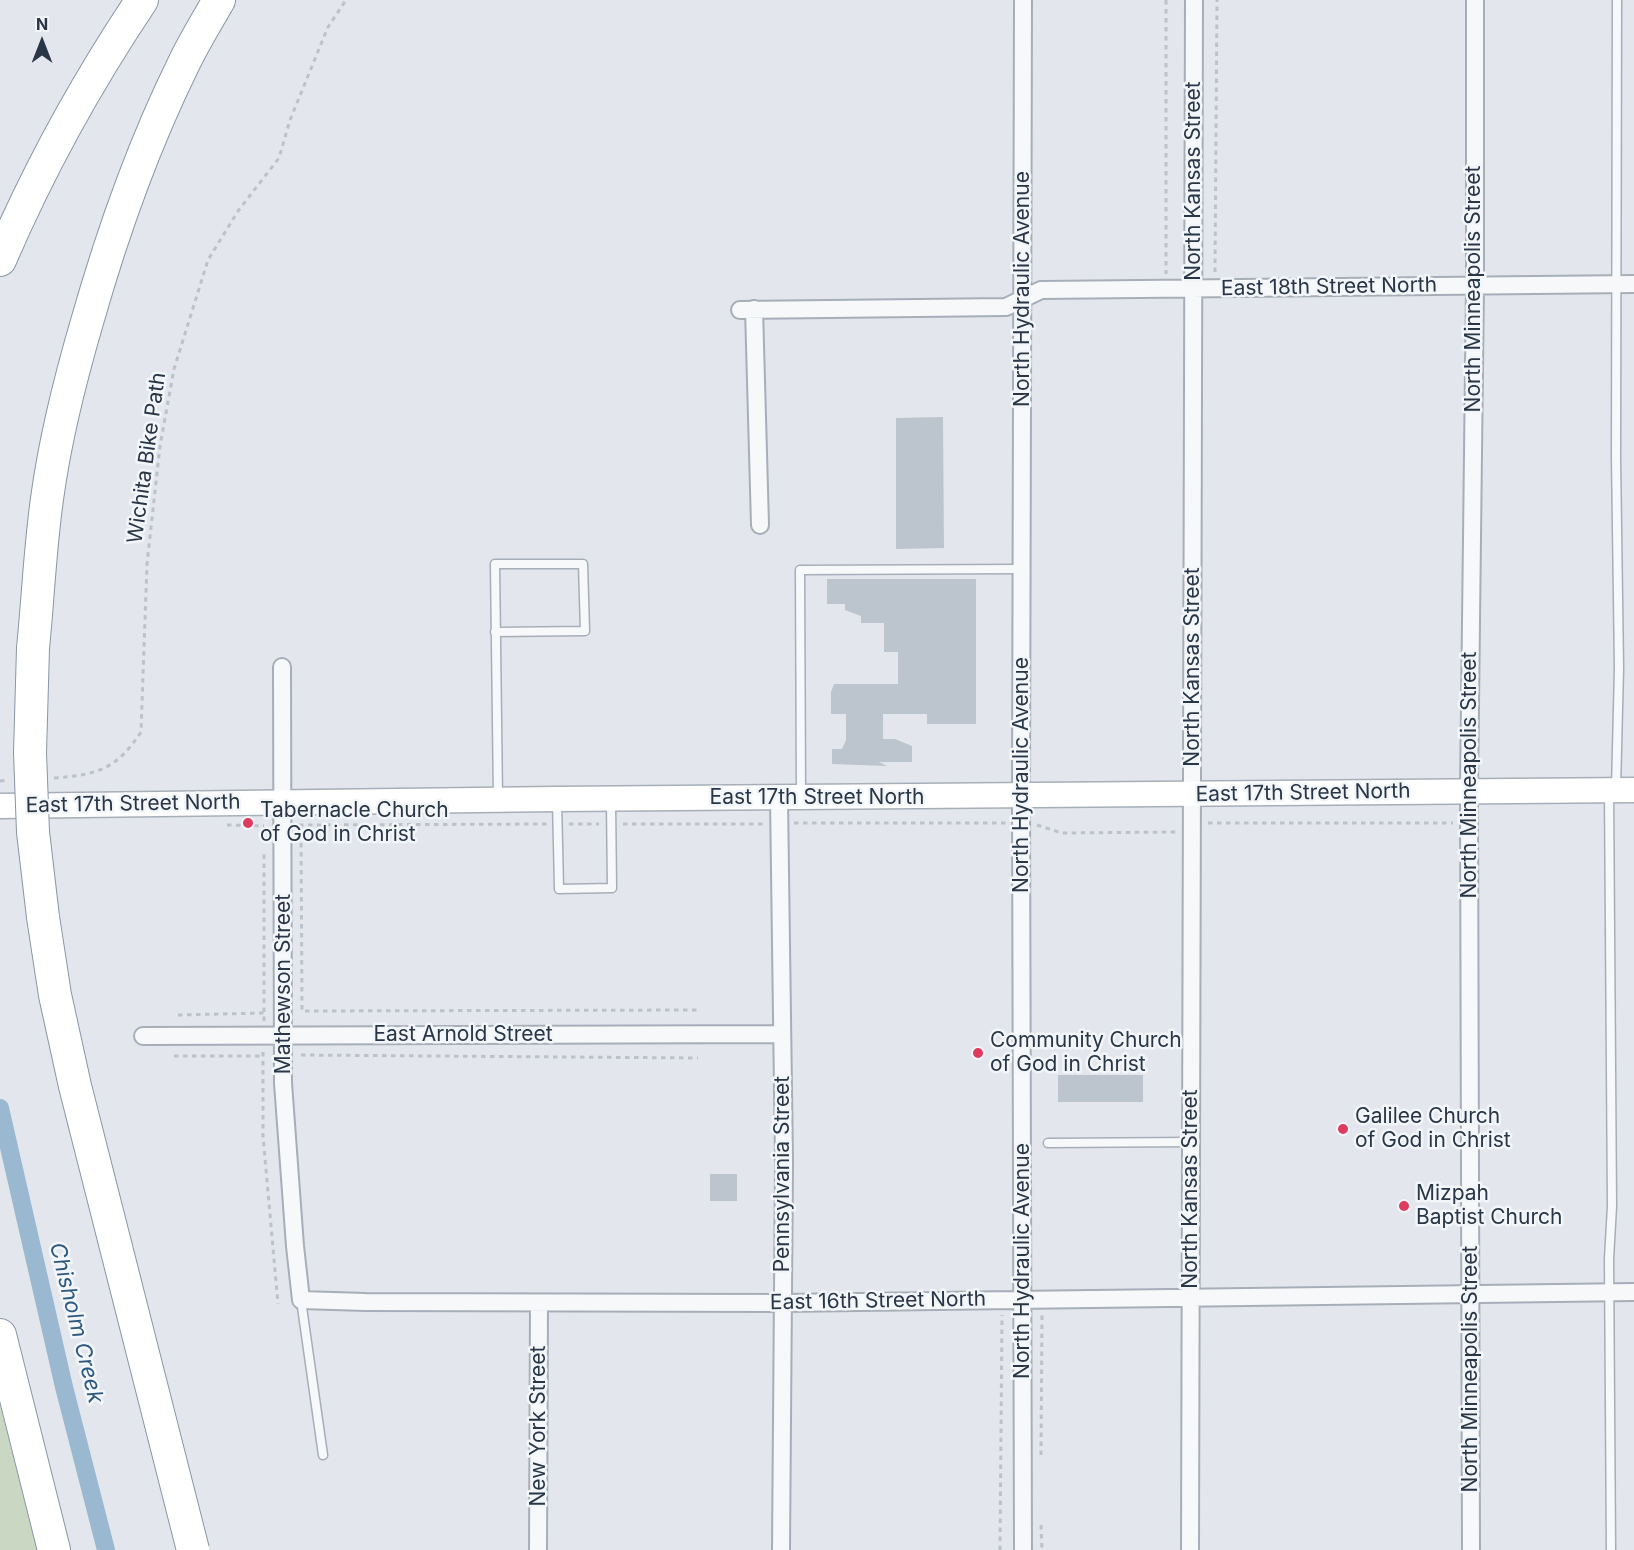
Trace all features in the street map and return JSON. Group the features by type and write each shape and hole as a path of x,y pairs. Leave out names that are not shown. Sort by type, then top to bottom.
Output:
{"highway":[{"path":"0,260 25,201 74,110 142,0"},
{"path":"193,1550 75,1086 55,996 33,832 30,753 33,648 47,500 59,430 76,360 127,195 184,63 219,0"},
{"path":"0,1335 54,1550"}],"street":[{"name":"North Hydraulic Avenue","path":"1023,0 1021,796 1023,1550"},
{"name":"North Kansas Street","path":"1190,1550 1194,0"},
{"name":"North Minneapolis Street","path":"1471,1550 1469,790 1475,285 1475,0"},
{"name":"East 18th Street North","path":"760,525 747,309 1006,307 1041,290 1194,282 1626,284"},
{"name":"Mathewson Street","path":"282,668 283,1083 301,1300"},
{"name":"East 17th Street North","path":"1,806 284,813 498,799 1620,790"},
{"name":"Pennsylvania Street","path":"782,1550 782,1034 779,824 790,798"},
{"name":"East Arnold Street","path":"143,1036 782,1034"},
{"name":"East 16th Street North","path":"301,1300 783,1303 1634,1292"},
{"name":"New York Street","path":"538,1550 539,1303"}],"lane":[{"path":"1611,1550 1609,1259 1620,790 1616,457 1626,284 1617,0"},
{"path":"495,632 585,630 584,564 495,564 495,632 498,799"},
{"path":"790,798 800,570 1022,569"},
{"path":"557,799 559,889 612,888 611,798"},
{"path":"1048,1143 1191,1142"},
{"path":"301,1300 323,1455"}],"path":[{"name":"Wichita Bike Path","path":"50,778 81,776 108,767 128,751 141,732 147,564 160,446 174,369 208,260 238,211 279,158 290,120 328,27 346,0"},
{"path":"1166,0 1166,277 1194,282 1215,275 1217,0"},
{"path":"0,781 10,780"},
{"path":"218,825 264,825 284,813 301,825 1000,823 1042,826 1062,833 1173,833 1203,823 1470,823"},
{"path":"264,825 264,837"},
{"path":"301,825 301,1056 698,1058"},
{"path":"264,849 263,1136 278,1304"},
{"path":"302,1011 701,1010"},
{"path":"178,1015 264,1013"},
{"path":"174,1056 263,1056"}],"green space":[{"path":"0,1404 37,1550 0,1550"}],"building":[{"path":"943,417 944,548 896,549 896,418"},
{"path":"827,579 976,579 976,724 927,724 927,714 883,714 883,739 895,739 912,746 912,762 879,762 887,766 832,764 832,749 842,749 846,740 846,714 831,714 831,692 834,684 898,684 898,652 884,652 884,623 861,623 861,616 845,610 845,604 827,604"},
{"path":"1058,1075 1143,1075 1143,1102 1058,1102"},
{"path":"710,1174 737,1174 737,1201 710,1201"}],"waterway":[{"name":"Chisholm Creek","path":"0,1108 64,1387 106,1550"}],"place":[{"name":"Tabernacle Church of God in Christ","path":"248,823"},
{"name":"Community Church of God in Christ","path":"978,1053"},
{"name":"Galilee Church of God in Christ","path":"1343,1129"},
{"name":"Mizpah Baptist Church","path":"1404,1206"}]}
